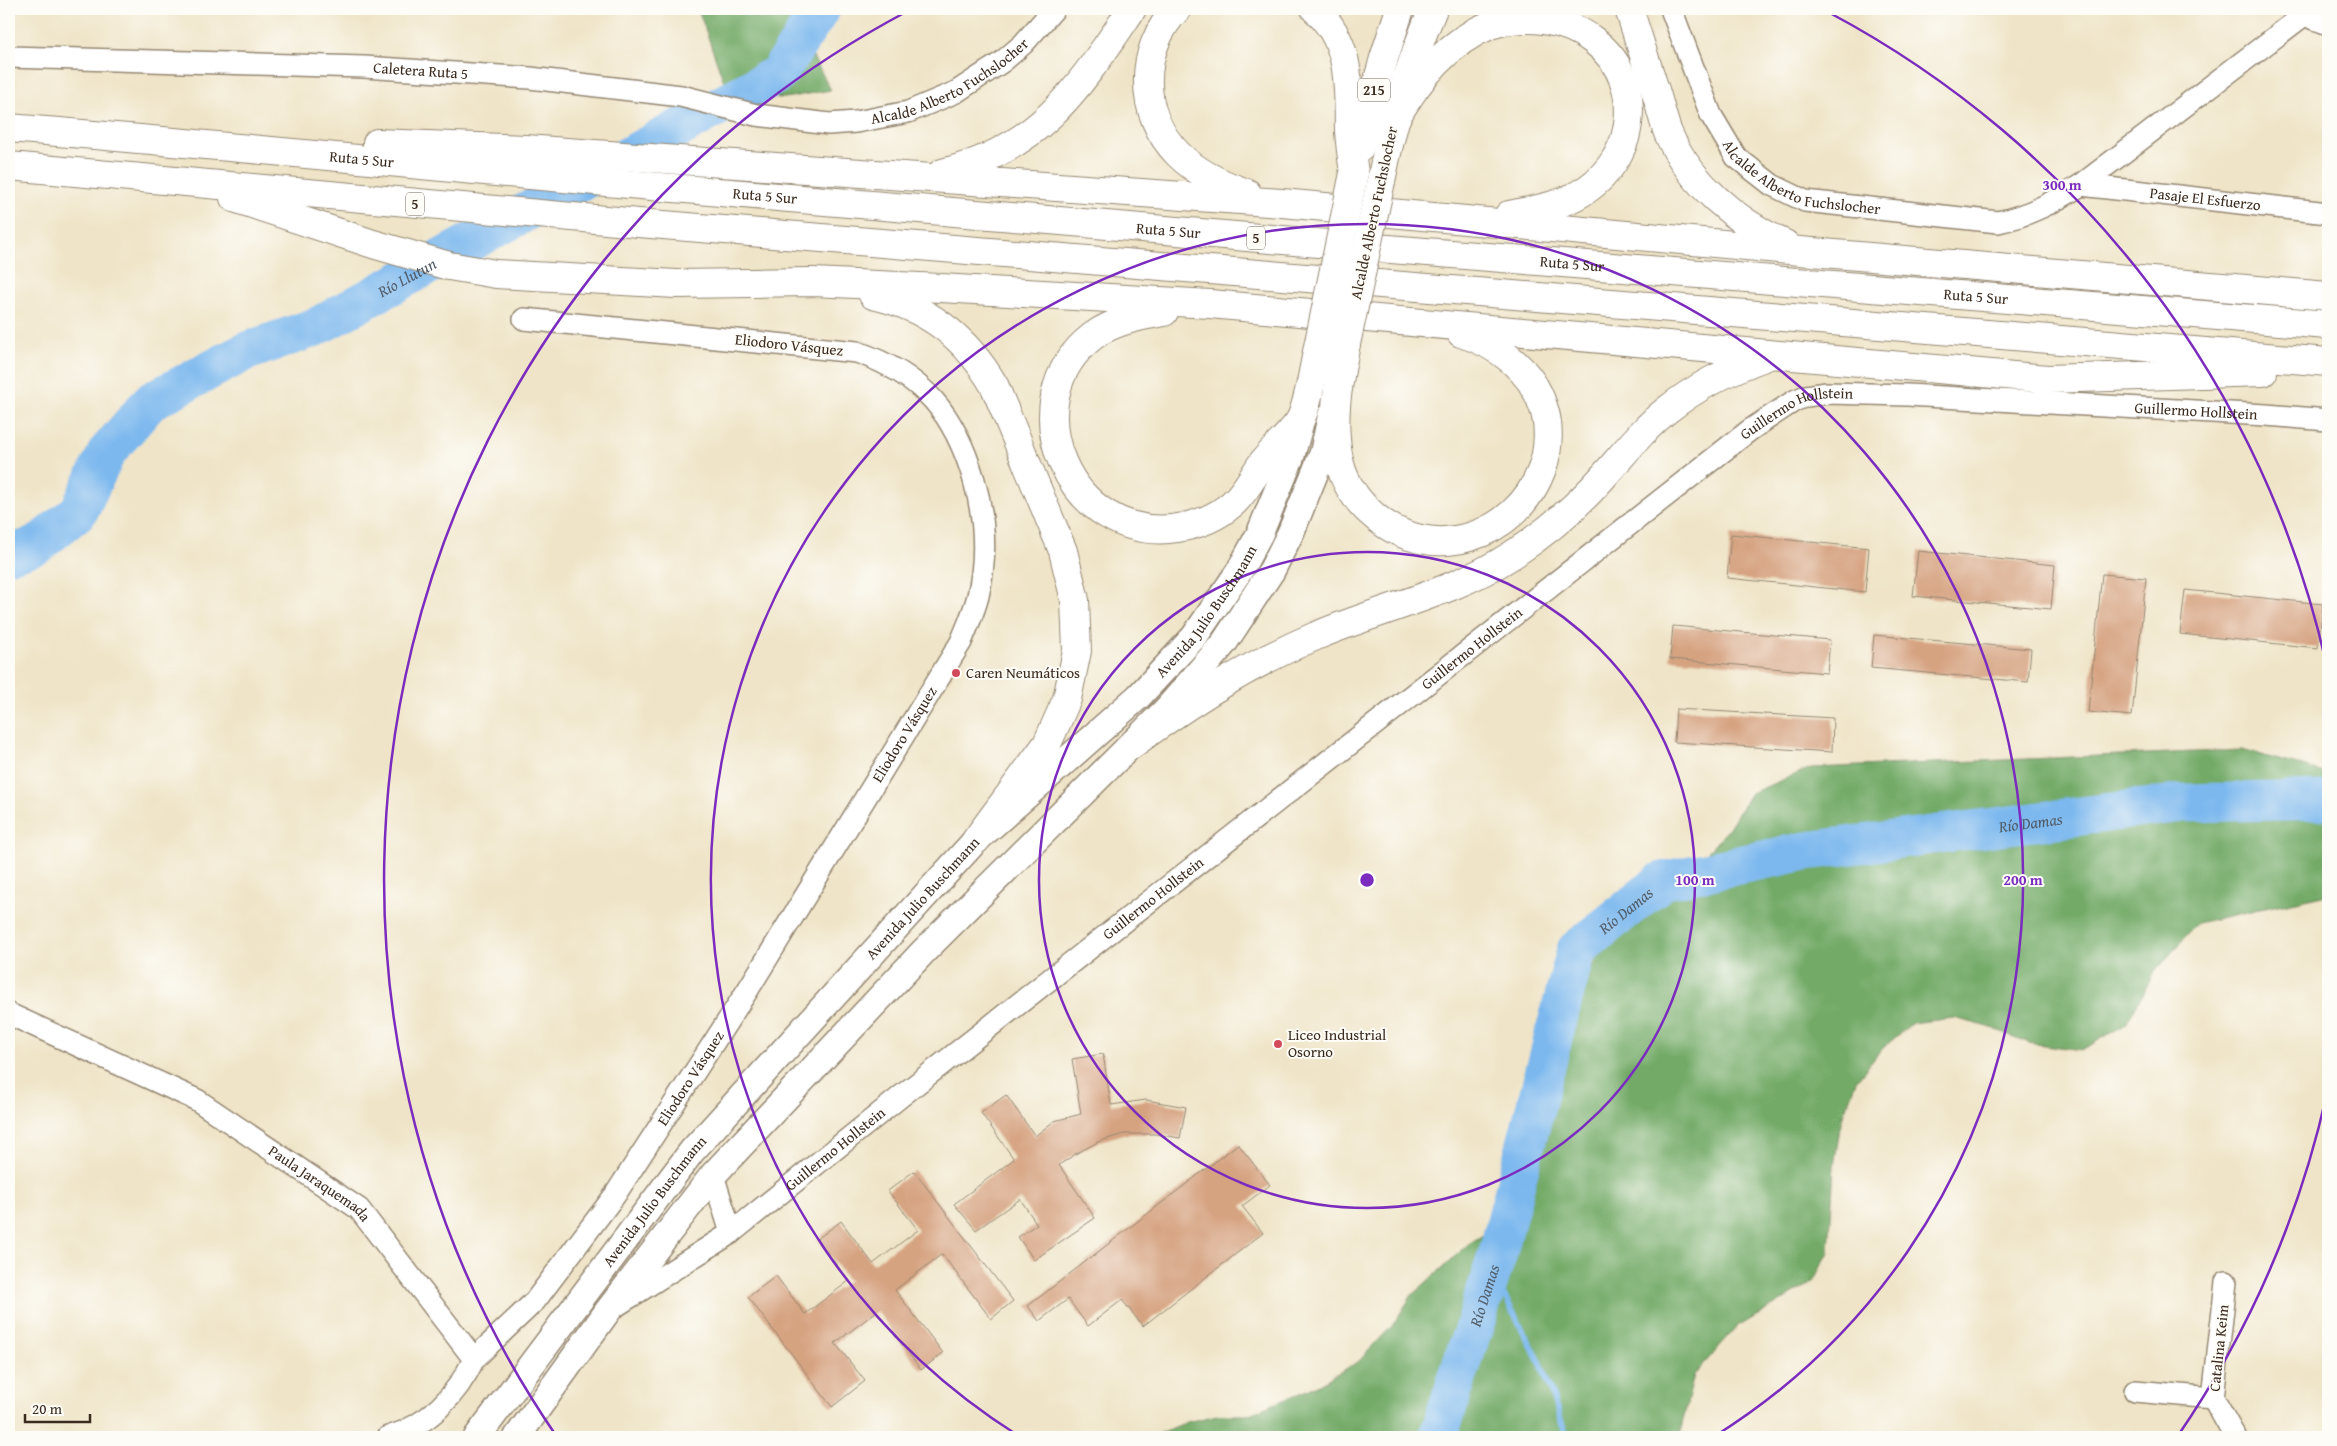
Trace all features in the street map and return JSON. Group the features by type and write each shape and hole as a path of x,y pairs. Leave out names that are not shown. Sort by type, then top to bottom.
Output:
{"highway":[{"path":"919,176 968,165 992,156 1048,118 1079,86 1132,9"},
{"path":"1177,9 1163,26 1156,39 1148,69 1149,101 1160,131 1179,155 1214,180 1244,192 1282,203"},
{"path":"1315,9 1330,26 1338,40 1348,74 1349,132 1354,173"},
{"name":"Alcalde Alberto Fuchslocher","path":"1319,342 1367,115 1400,9"},
{"name":"Alcalde Alberto Fuchslocher","path":"1430,324 1465,334 1503,354 1530,378 1538,392 1547,427 1544,463 1528,495 1504,521 1472,537 1439,541 1406,535 1377,519 1354,494 1340,464 1336,438 1336,393 1393,123 1407,76 1433,9"},
{"path":"1629,9 1668,133 1686,163 1713,196 1732,213 1753,228 1800,250"},
{"path":"1393,123 1415,87 1428,71 1465,39 1491,25 1519,19 1549,20 1578,30 1605,48 1623,75 1628,94 1629,114 1623,144 1606,172 1588,188 1568,200 1527,211 1474,219"},
{"name":"Ruta 5 Sur","path":"9,128 186,142 752,195 1381,249 2328,325"},
{"path":"186,142 334,142 455,146 919,176 1474,219 1800,250 2328,296"},
{"name":"5","path":"9,166 190,184 669,226 2328,362"},
{"path":"190,184 373,244 449,266 496,274 676,284 813,282 1210,304 2048,379 2328,370"},
{"path":"813,282 905,304 945,326 975,356 995,387 1063,551 1071,575 1078,626 1076,659 1067,699 1047,744 976,840"},
{"path":"1210,304 1125,320 1093,336 1069,364 1055,399 1053,418 1059,455 1066,472 1076,488 1102,512 1134,526 1169,530 1203,522 1233,504 1263,462 1302,417"},
{"name":"Avenida Julio Buschmann","path":"1302,417 1319,342"},
{"path":"1130,746 1188,704 1234,676 1281,652 1352,622 1452,587 1512,555 1566,514 1591,490 1630,445 1668,410 1714,379 1771,354"}],"main road":[{"name":"Avenida Julio Buschmann","path":"516,1437 607,1312 713,1175 924,951 1167,710 1213,657 1249,608 1272,570 1308,493 1323,453 1336,393"},
{"name":"Avenida Julio Buschmann","path":"477,1437 692,1151 976,840 1139,696 1194,637 1232,584 1260,533 1277,496 1302,417"}],"street":[{"name":"Alcalde Alberto Fuchslocher","path":"830,124 873,120 908,112 956,92 1002,62 1023,44 1054,9"},
{"name":"Alcalde Alberto Fuchslocher","path":"1671,9 1711,116 1736,157 1772,185 1805,201 1998,222 2024,216 2052,204 2082,185"},
{"path":"2082,185 2308,12 2328,24"},
{"name":"Caletera Ruta 5","path":"9,57 364,67 530,78 681,96 756,115 830,124"},
{"name":"Pasaje El Esfuerzo","path":"2082,185 2328,213"},
{"name":"Eliodoro Vásquez","path":"474,1359 535,1301 615,1196 749,988 961,642 978,596 984,548 978,496 959,436 938,404 910,378 894,367 857,352 524,319"},
{"name":"Guillermo Hollstein","path":"607,1312 731,1233 916,1085 1750,430 1794,401 1806,396 1827,393 1907,395 2328,420"},
{"name":"Paula Jaraquemada","path":"9,1014 197,1100 358,1209 474,1359"},
{"path":"713,1175 731,1233"},
{"name":"Catalina Keim","path":"2226,1282 2213,1398 2235,1437"},
{"path":"388,1437 412,1428 443,1405 466,1376 474,1359"},
{"path":"2135,1391 2213,1398"}],"green space":[{"path":"698,9 816,9 808,48 831,90 785,98 729,96"},
{"path":"2242,750 2328,773 2328,894 2197,923 2154,973 2126,1024 2082,1050 2029,1043 1989,1027 1954,1018 1912,1023 1883,1048 1856,1081 1841,1122 1834,1166 1829,1252 1812,1283 1736,1328 1694,1375 1679,1437 1151,1437 1187,1422 1217,1415 1247,1415 1308,1390 1358,1362 1392,1326 1412,1295 1470,1243 1499,1225 1515,1205 1537,1130 1541,1079 1550,1044 1568,1004 1589,973 1603,945 1630,910 1663,880 1703,857 1726,832 1751,793 1811,768"}],"building":[{"path":"1731,534 1869,548 1865,592 1727,578"},
{"path":"1918,551 2055,565 2051,609 1913,596"},
{"path":"2102,574 2146,578 2132,716 2088,712"},
{"path":"2185,590 2323,604 2318,648 2180,634"},
{"path":"1673,626 1830,640 1827,673 1670,659"},
{"path":"1874,635 2031,649 2028,682 1871,668"},
{"path":"1676,709 1833,718 1832,752 1674,742"},
{"path":"1103,1054 1111,1105 1146,1100 1186,1107 1180,1138 1155,1134 1124,1134 1100,1141 1059,1165 1095,1218 1034,1260 1018,1237 1037,1224 1020,1199 976,1230 954,1204 1014,1159 981,1113 1006,1095 1035,1136 1054,1121 1081,1114 1072,1059"},
{"path":"1238,1144 1270,1185 1242,1206 1263,1233 1143,1326 1122,1300 1088,1326 1068,1299 1039,1321 1028,1306"},
{"path":"914,1171 1013,1301 991,1319 942,1254 895,1290 943,1353 921,1370 877,1311 835,1343 865,1381 832,1407 748,1297 776,1276 805,1314 849,1281 817,1239 841,1221 873,1264 918,1230 888,1191"}],"waterway":[{"name":"Río Llutun","path":"9,554 37,545 79,511 107,452 151,401 247,351 316,327 778,74 821,9"},
{"name":"Río Damas","path":"1438,1437 1497,1256 1576,950 1662,881 1806,851 2183,803 2328,800"},
{"path":"1492,1273 1541,1364 1567,1437"}],"place":[{"name":"Caren Neumáticos","path":"956,673"},
{"name":"Liceo Industrial Osorno","path":"1278,1044"}]}
